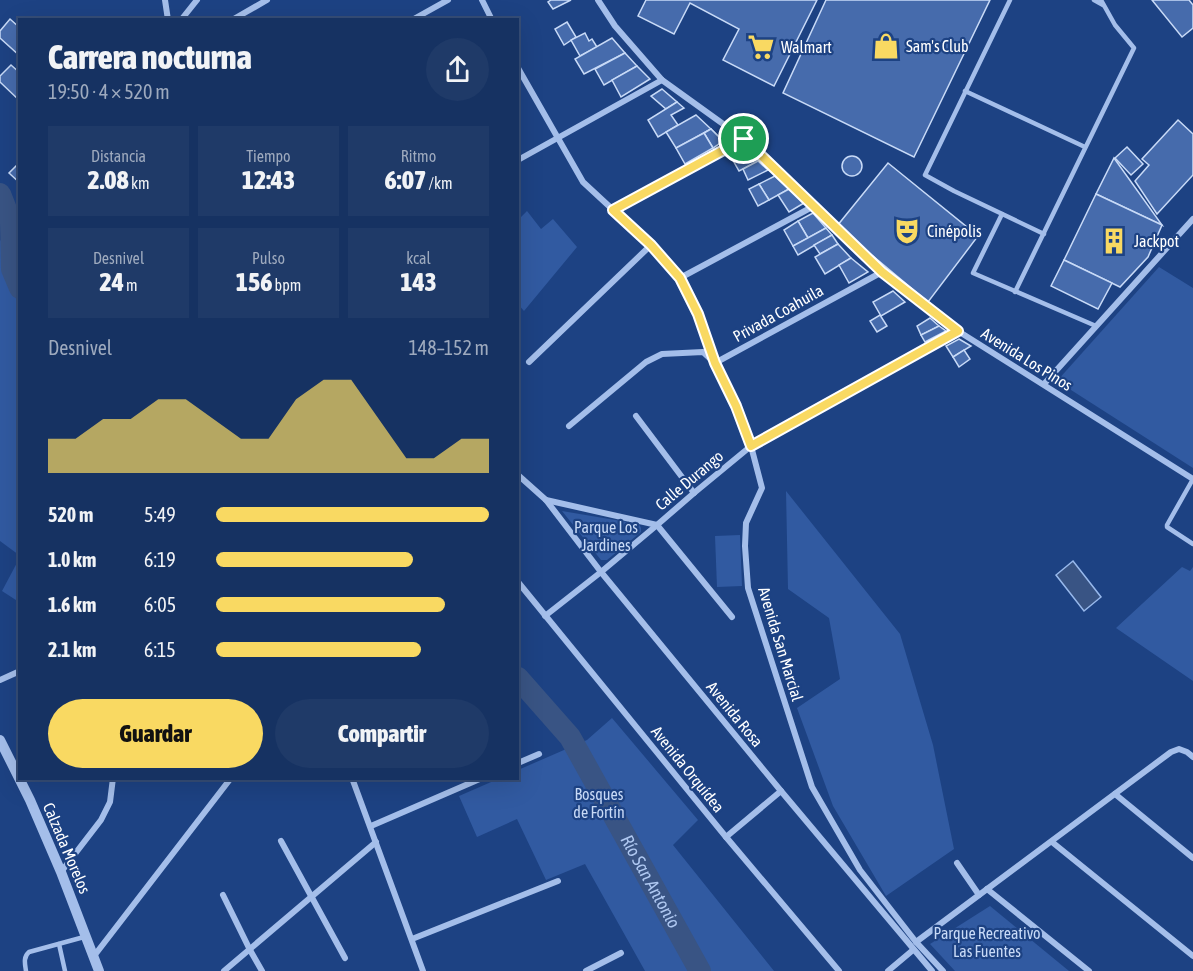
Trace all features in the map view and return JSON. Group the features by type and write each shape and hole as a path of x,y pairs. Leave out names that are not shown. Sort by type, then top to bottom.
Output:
{"street":[{"path":"165,0 168,18"},
{"path":"184,18 197,0"},
{"path":"236,18 267,0"},
{"path":"416,18 448,0"},
{"path":"482,0 491,18"},
{"name":"Avenida Los Pinos","path":"598,0 615,26 662,80 744,139 882,272 958,331 1193,479"},
{"name":"Avenida San Marcial","path":"519,70 583,182 651,245 680,278 698,314 715,363 736,406 751,446 762,488 746,524 748,588 812,787 860,870 916,942 943,971"},
{"path":"519,159 662,80"},
{"path":"613,210 744,139"},
{"path":"680,278 814,206"},
{"path":"1044,384 1193,219"},
{"path":"529,362 651,245"},
{"name":"Privada Coahuila","path":"715,363 882,272"},
{"name":"Calle Durango","path":"545,616 602,572 751,446 958,331"},
{"path":"569,426 646,362 662,354 703,352 715,363"},
{"path":"636,416 694,493"},
{"name":"Avenida Rosa","path":"519,476 546,500 781,791 932,971"},
{"path":"546,500 657,525 732,617"},
{"name":"Avenida Orquídea","path":"519,583 726,837 839,971"},
{"path":"0,680 18,672"},
{"name":"Calzada Morelos","path":"0,740 18,776"},
{"path":"916,942 1171,752 1179,749 1193,757"},
{"path":"519,763 539,754"},
{"name":"Calzada Morelos","path":"20,780 61,872 87,936 98,971"},
{"path":"61,872 101,820 110,802 113,780"},
{"path":"94,956 229,780"},
{"path":"353,780 423,971"},
{"path":"370,826 477,780"},
{"path":"726,837 781,791"},
{"path":"1115,794 1193,858"},
{"path":"281,841 345,958"},
{"path":"224,971 376,842"},
{"path":"1052,842 1193,956"},
{"path":"957,863 979,895"},
{"path":"412,939 558,880"},
{"path":"987,889 1089,971"},
{"path":"223,895 261,971"},
{"path":"888,971 913,950"},
{"path":"586,971 621,952"}],"lane":[{"path":"1010,0 925,175 1044,234"},
{"path":"1015,292 1134,48 1115,24 1102,2 1094,0"},
{"path":"965,91 1085,147"},
{"path":"1002,214 973,273 1096,327"},
{"path":"1193,479 1167,525 1193,544"},
{"path":"26,971 25,959 29,952 87,936"},
{"path":"59,944 65,971"}],"green space":[{"path":"527,211 541,229 553,219 577,247 524,311 519,305 519,219"},
{"path":"14,224 18,253 18,554 0,541 0,241"},
{"path":"1159,267 1193,288 1193,468 1057,381"},
{"path":"786,491 900,634 933,745 954,849 886,896 833,806 797,708 840,679 829,618 788,589"},
{"name":"Parque Los Jardines","path":"562,511 639,524 641,532 607,560 601,560"},
{"path":"740,535 742,586 717,587 715,536"},
{"path":"18,561 18,601 2,591"},
{"path":"1182,567 1190,571 1193,567 1193,681 1116,628"},
{"name":"Bosques de Fortín","path":"612,718 698,820 673,845 774,971 645,971 585,864 546,880 517,819 477,837 459,796 496,780 519,780 519,770 587,740"},
{"name":"Parque Recreativo Las Fuentes","path":"990,906 1069,971 955,971 930,944"}],"shaded area":[{"path":"1073,561 1101,597 1084,611 1056,575"}],"building":[{"path":"571,0 553,9 548,2"},
{"name":"Walmart","path":"646,0 817,0 774,86 723,60 739,29 690,3 674,34 638,16"},
{"name":"Sam's Club","path":"826,0 990,0 914,157 783,93"},
{"path":"1152,0 1189,0 1193,5 1193,28 1182,37"},
{"path":"10,19 18,26 18,54 0,38 0,31"},
{"path":"567,22 576,37 564,45 555,29"},
{"path":"585,33 589,41 592,39 597,47 580,56 571,40"},
{"path":"612,38 625,53 584,74 575,59"},
{"path":"625,53 637,66 604,85 595,69"},
{"path":"11,65 18,71 18,99 0,82 0,76"},
{"path":"637,66 650,79 621,97 612,80"},
{"path":"662,89 677,102 666,109 651,96"},
{"path":"677,102 684,108 671,115 678,125 658,137 648,120"},
{"path":"696,115 711,129 676,148 666,132"},
{"path":"1178,120 1193,134 1193,175 1157,214 1135,181 1149,165 1142,159"},
{"path":"711,129 723,141 713,148 704,133"},
{"path":"711,129 723,141 713,148 704,133"},
{"path":"704,133 713,148 685,164 676,148"},
{"path":"1127,147 1143,164 1131,175 1115,158"},
{"path":"743,148 758,161 739,171 730,155"},
{"path":"852,156 859,159 862,166 859,173 852,176 845,173 842,166 845,159"},
{"path":"1114,158 1162,225 1096,194"},
{"path":"758,161 768,170 748,180 743,169"},
{"name":"Cinépolis","path":"888,163 978,236 928,302 837,226"},
{"path":"18,164 18,181 9,173"},
{"path":"775,176 789,189 769,200 759,184"},
{"path":"759,184 769,200 758,206 749,189"},
{"path":"789,189 804,203 789,212 778,195"},
{"name":"Jackpot","path":"1096,194 1162,225 1148,257 1120,287 1064,260"},
{"path":"813,213 826,228 808,238 798,221"},
{"path":"798,221 808,238 793,246 784,230"},
{"path":"826,228 832,235 798,255 793,246"},
{"path":"832,235 838,244 820,254 814,245"},
{"path":"838,244 851,258 825,274 815,257"},
{"path":"851,258 868,272 849,283 839,265"},
{"path":"1064,260 1112,283 1098,309 1051,286"},
{"path":"893,291 905,302 881,316 873,302"},
{"path":"880,315 887,326 877,332 870,321"},
{"path":"930,318 939,326 921,335 917,326"},
{"path":"939,326 946,331 925,342 921,335"},
{"path":"959,339 971,346 953,357 946,346"},
{"path":"964,350 970,359 959,367 953,357"}],"waterway":[{"name":"Río San Antonio","path":"0,194 11,222 12,269 18,283"},
{"name":"Río San Antonio","path":"519,679 570,737 700,971"}],"place":[{"name":"Sam's Club","path":"886,46"},
{"name":"Walmart","path":"761,47"},
{"name":"Cinépolis","path":"907,231"},
{"name":"Jackpot","path":"1114,241"}],"route":[{"path":"744,139 882,272 958,331 751,446 736,406 715,363 698,314 680,278 651,245 613,210 744,139"}]}
